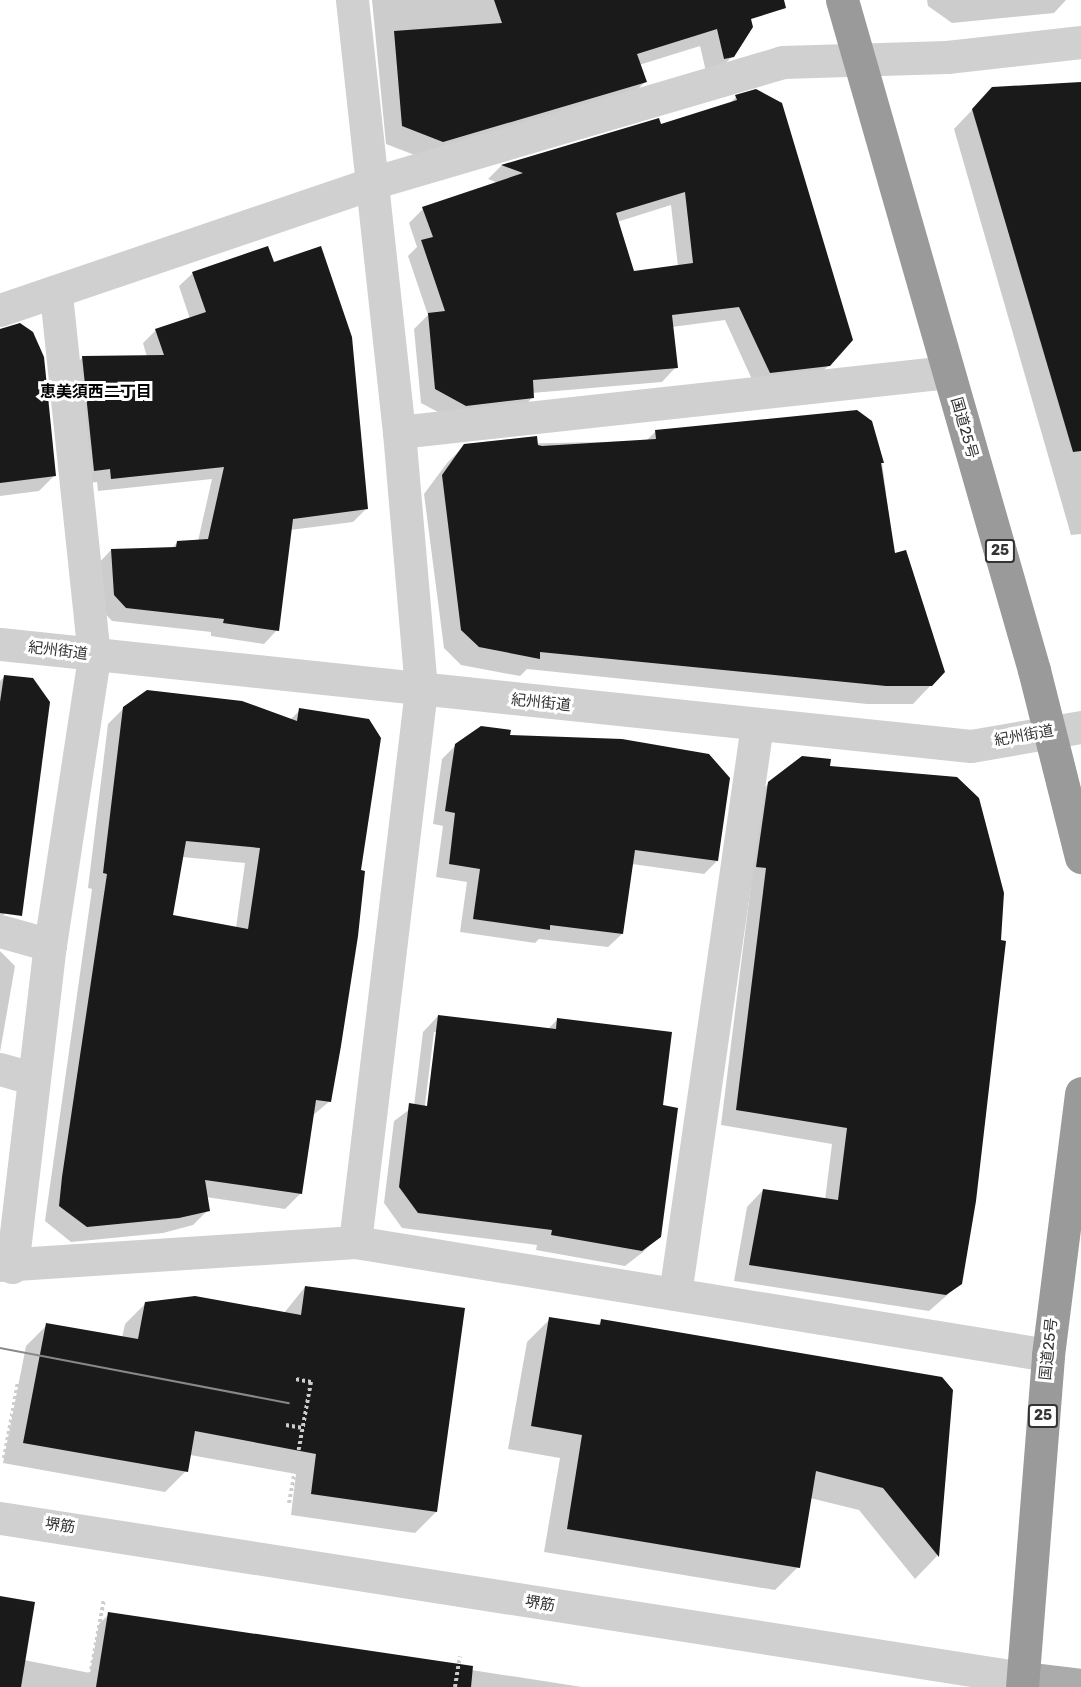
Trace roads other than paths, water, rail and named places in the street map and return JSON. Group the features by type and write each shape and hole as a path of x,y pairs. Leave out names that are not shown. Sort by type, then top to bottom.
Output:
{"highway":[{"name":"国道25号","path":"843,0 948,372 1066,728 1081,857"},
{"name":"国道25号","path":"1022,1683 1048,1355 1081,1093"}],"main road":[{"name":"堺筋","path":"1022,1683 1081,1685"}],"street":[{"path":"352,0 399,432 421,690 355,1242"},
{"path":"0,310 372,183 782,62 947,57 1081,42"},
{"path":"56,292 94,656 50,945 34,1079 6,1266 355,1242 1048,1355"},
{"path":"399,432 948,372"},
{"name":"紀州街道","path":"0,644 94,656 971,746 1066,728"},
{"path":"675,1294 757,725"},
{"path":"0,931 50,945"},
{"path":"0,1070 34,1079"},
{"name":"堺筋","path":"0,1518 1022,1683"}],"tram line":[{"path":"0,1348 289,1403"}],"district":[{"name":"恵美須西二丁目","path":"96,392"}]}
